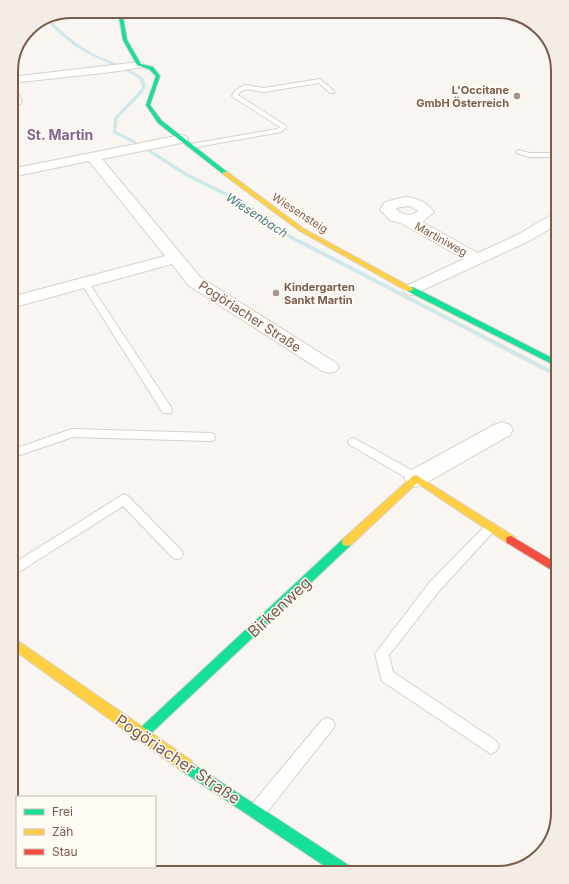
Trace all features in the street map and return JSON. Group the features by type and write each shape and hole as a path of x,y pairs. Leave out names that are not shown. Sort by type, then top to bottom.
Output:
{"street":[{"path":"18,79 134,66 125,40 121,18"},
{"name":"Wiesensteig","path":"134,66 151,68 158,76 148,105 160,122 302,230 412,290 551,360"},
{"path":"18,172 150,145 186,143"},
{"name":"Pogöriacher Straße","path":"92,156 194,281 330,367"},
{"name":"Martiniweg","path":"406,219 476,259"},
{"name":"Martiniweg","path":"412,290 523,238 551,220"},
{"path":"18,301 176,258"},
{"name":"Birkenweg","path":"141,736 416,478 502,430"},
{"path":"416,478 551,566"},
{"name":"Pogöriacher Straße","path":"18,646 141,736 337,866"}],"lane":[{"path":"186,143 279,131 284,127 235,96 238,91 246,88 264,90 320,81 332,92"},
{"path":"519,152 529,155 551,155"},
{"path":"85,283 167,410"},
{"path":"18,452 72,433 210,437"},
{"path":"354,442 416,478"},
{"path":"18,567 124,499 177,554"},
{"path":"491,527 434,588 382,654 387,676 491,746"},
{"path":"256,812 327,725"}],"waterway":[{"name":"Wiesenbach","path":"50,22 79,47 142,79 144,88 116,118 114,132 142,146 187,175 238,200 287,235 551,372"}],"traffic: fast":[{"path":"121,18 125,40 139,65 151,68 158,76 148,105 160,122 225,173"},
{"path":"410,289 551,360"},
{"path":"141,735 347,542"},
{"path":"187,766 337,866"}],"traffic: slow":[{"path":"225,173 302,230 410,289"},
{"path":"347,542 416,478 511,540"},
{"path":"18,646 141,735 187,766"}],"traffic: jam":[{"path":"511,540 551,566"}],"place":[{"name":"L'Occitane GmbH Österreich","path":"517,96"},
{"name":"Kindergarten Sankt Martin","path":"276,293"}],"district":[{"name":"St. Martin","path":"60,134"}]}
